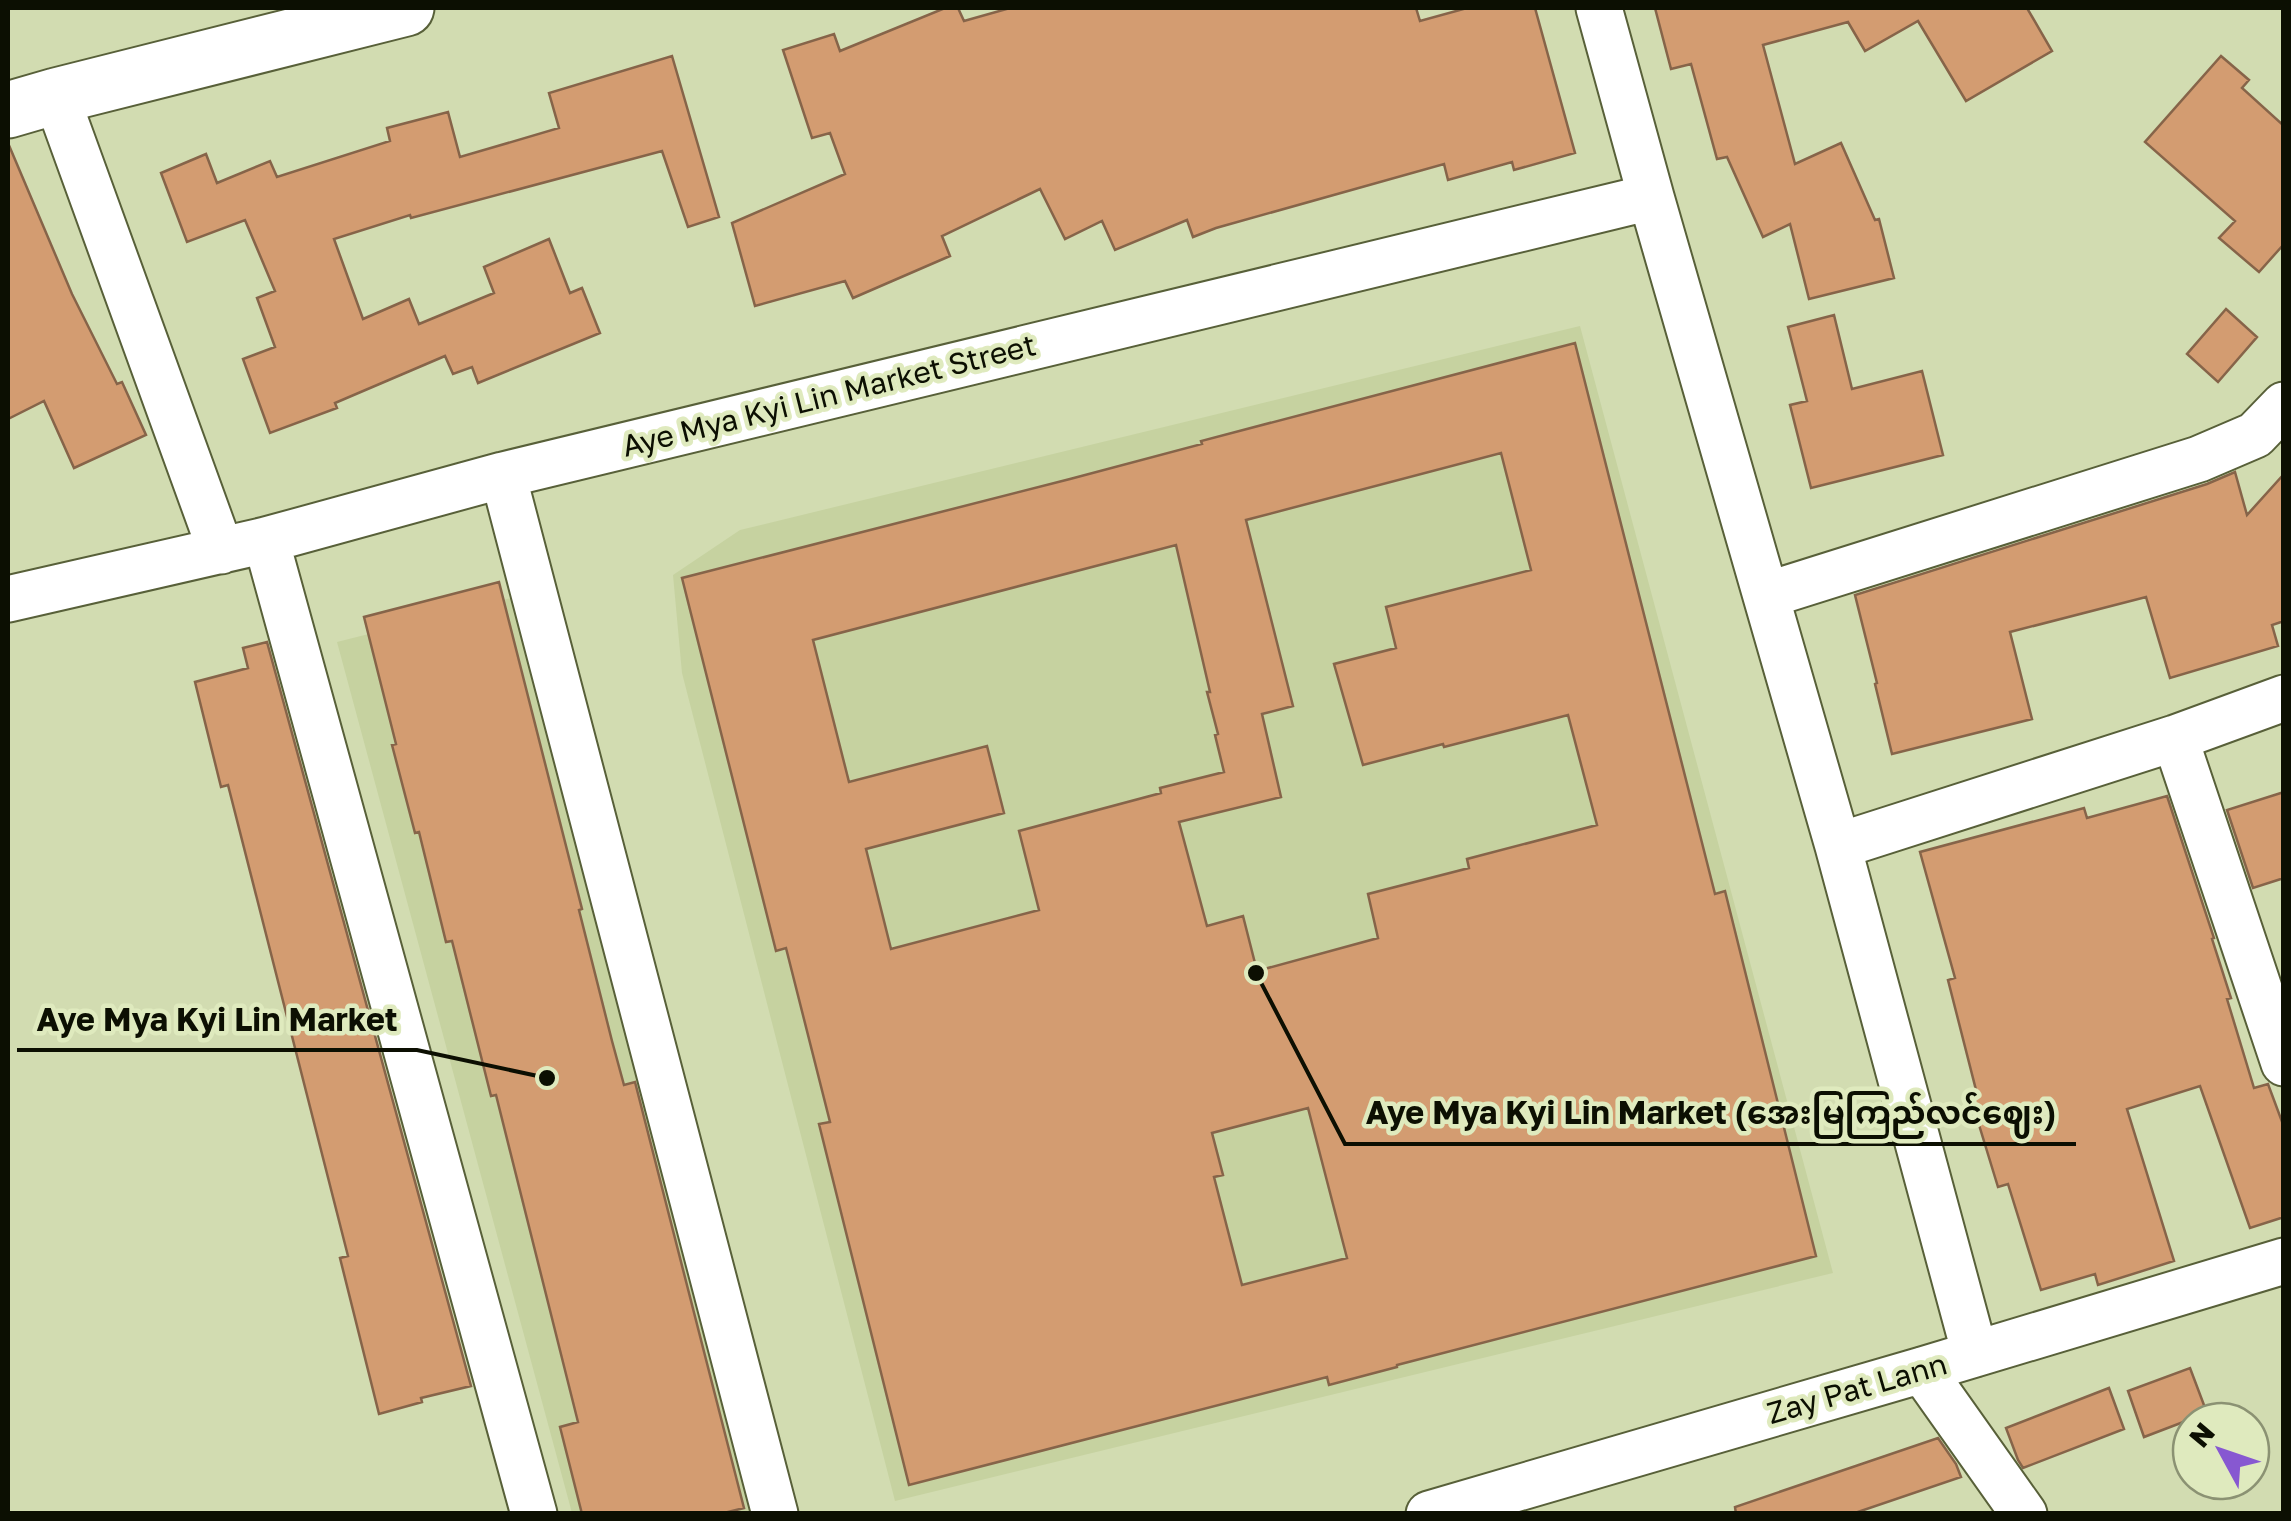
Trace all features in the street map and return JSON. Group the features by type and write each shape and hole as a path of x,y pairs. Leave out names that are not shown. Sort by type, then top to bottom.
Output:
{"street":[{"path":"221,551 32,103 395,8"},
{"path":"1599,8 1838,846 1974,1354"},
{"name":"Aye Mya Kyi Lin Market Street","path":"8,600 266,540 503,475 1652,197"},
{"path":"1767,596 2200,459 2254,435 2284,405"},
{"path":"503,475 775,1514"},
{"path":"266,540 534,1514"},
{"path":"1838,846 2174,738 2284,698"},
{"path":"2174,738 2284,1063"},
{"name":"Zay Pat Lann","path":"1428,1514 2284,1261"},
{"path":"1922,1370 2024,1514"}],"shaded area":[{"path":"1580,326 1833,1273 895,1501 682,673 673,575 740,530"},
{"path":"511,598 758,1513 572,1513 337,642"}],"building":[{"path":"945,8 958,8 964,21 1010,8 1416,8 1420,21 1467,8 1535,8 1575,153 1514,170 1512,162 1448,180 1444,164 1193,237 1187,220 1115,250 1102,221 1065,239 1040,189 942,236 950,256 853,298 845,281 755,306 732,223 845,174 830,133 812,138 783,50 834,34 840,51"},
{"path":"1655,8 2027,8 2052,51 1966,101 1918,21 1865,51 1848,22 1763,45 1795,164 1841,143 1875,220 1879,219 1894,278 1809,299 1790,224 1763,237 1727,157 1717,159 1691,64 1671,69"},
{"path":"672,56 719,217 688,227 662,151 411,218 410,215 334,239 363,319 409,299 419,324 494,293 484,267 549,239 570,293 582,288 600,333 478,383 472,367 453,374 445,356 335,403 337,408 270,433 243,359 275,347 257,298 275,291 245,220 187,242 161,173 206,154 217,183 270,161 277,177 390,141 387,128 448,112 460,157 559,128 549,93"},
{"path":"2221,56 2249,80 2242,88 2283,125 2284,244 2259,272 2219,238 2235,221 2145,142"},
{"path":"8,143 72,294 117,384 122,382 146,435 74,468 44,401 8,419"},
{"path":"2226,309 2257,337 2218,382 2187,354"},
{"path":"1834,315 1852,389 1922,371 1943,455 1811,488 1790,405 1807,401 1788,327"},
{"path":"1575,343 1715,894 1725,891 1816,1256 1329,1385 1327,1377 909,1485 819,1124 830,1122 786,948 776,951 682,578 1070,479 1202,444 1201,441","holes":["1501,453 1531,570 1386,607 1396,648 1334,664 1363,765 1568,715 1597,825 1467,859 1469,868 1368,894 1378,938 1257,971 1243,916 1207,926 1179,822 1281,797 1262,714 1293,706 1246,520","1176,545 1224,772 1019,831 1039,910 891,949 866,849 1004,813 987,746 849,782 813,640","1308,1108 1347,1258 1242,1285 1214,1177 1223,1175 1212,1133"]},
{"path":"2235,472 2247,515 2284,474 2284,621 2272,625 2278,646 2170,678 2146,597 2010,632 2032,719 1892,754 1855,595"},
{"path":"499,582 612,1041 624,1085 635,1082 744,1508 720,1514 582,1514 560,1427 578,1422 496,1095 491,1096 452,941 446,942 419,832 415,833 364,617"},
{"path":"267,642 471,1386 421,1398 422,1402 379,1414 340,1258 348,1256 228,785 221,787 195,682 248,668 243,648"},
{"path":"2284,792 2284,878 2253,888 2227,810"},
{"path":"2167,796 2214,938 2231,998 2227,999 2254,1088 2268,1084 2284,1127 2284,1217 2250,1228 2200,1086 2127,1109 2174,1261 2098,1285 2095,1274 2041,1290 2008,1184 1998,1187 1969,1092 1976,1090 1948,980 1955,978 1920,852 2084,808 2087,818"},
{"path":"2190,1368 2202,1401 2171,1401 2171,1427 2144,1437 2128,1391"},
{"path":"2109,1388 2124,1429 2023,1468 2006,1428"},
{"path":"1938,1438 1961,1477 1852,1514 1736,1514 1735,1507"}],"place":[{"name":"Aye Mya Kyi Lin Market (အေးမြကြည်လင်ဈေး)","path":"1256,973"},
{"name":"Aye Mya Kyi Lin Market","path":"547,1078"}]}
